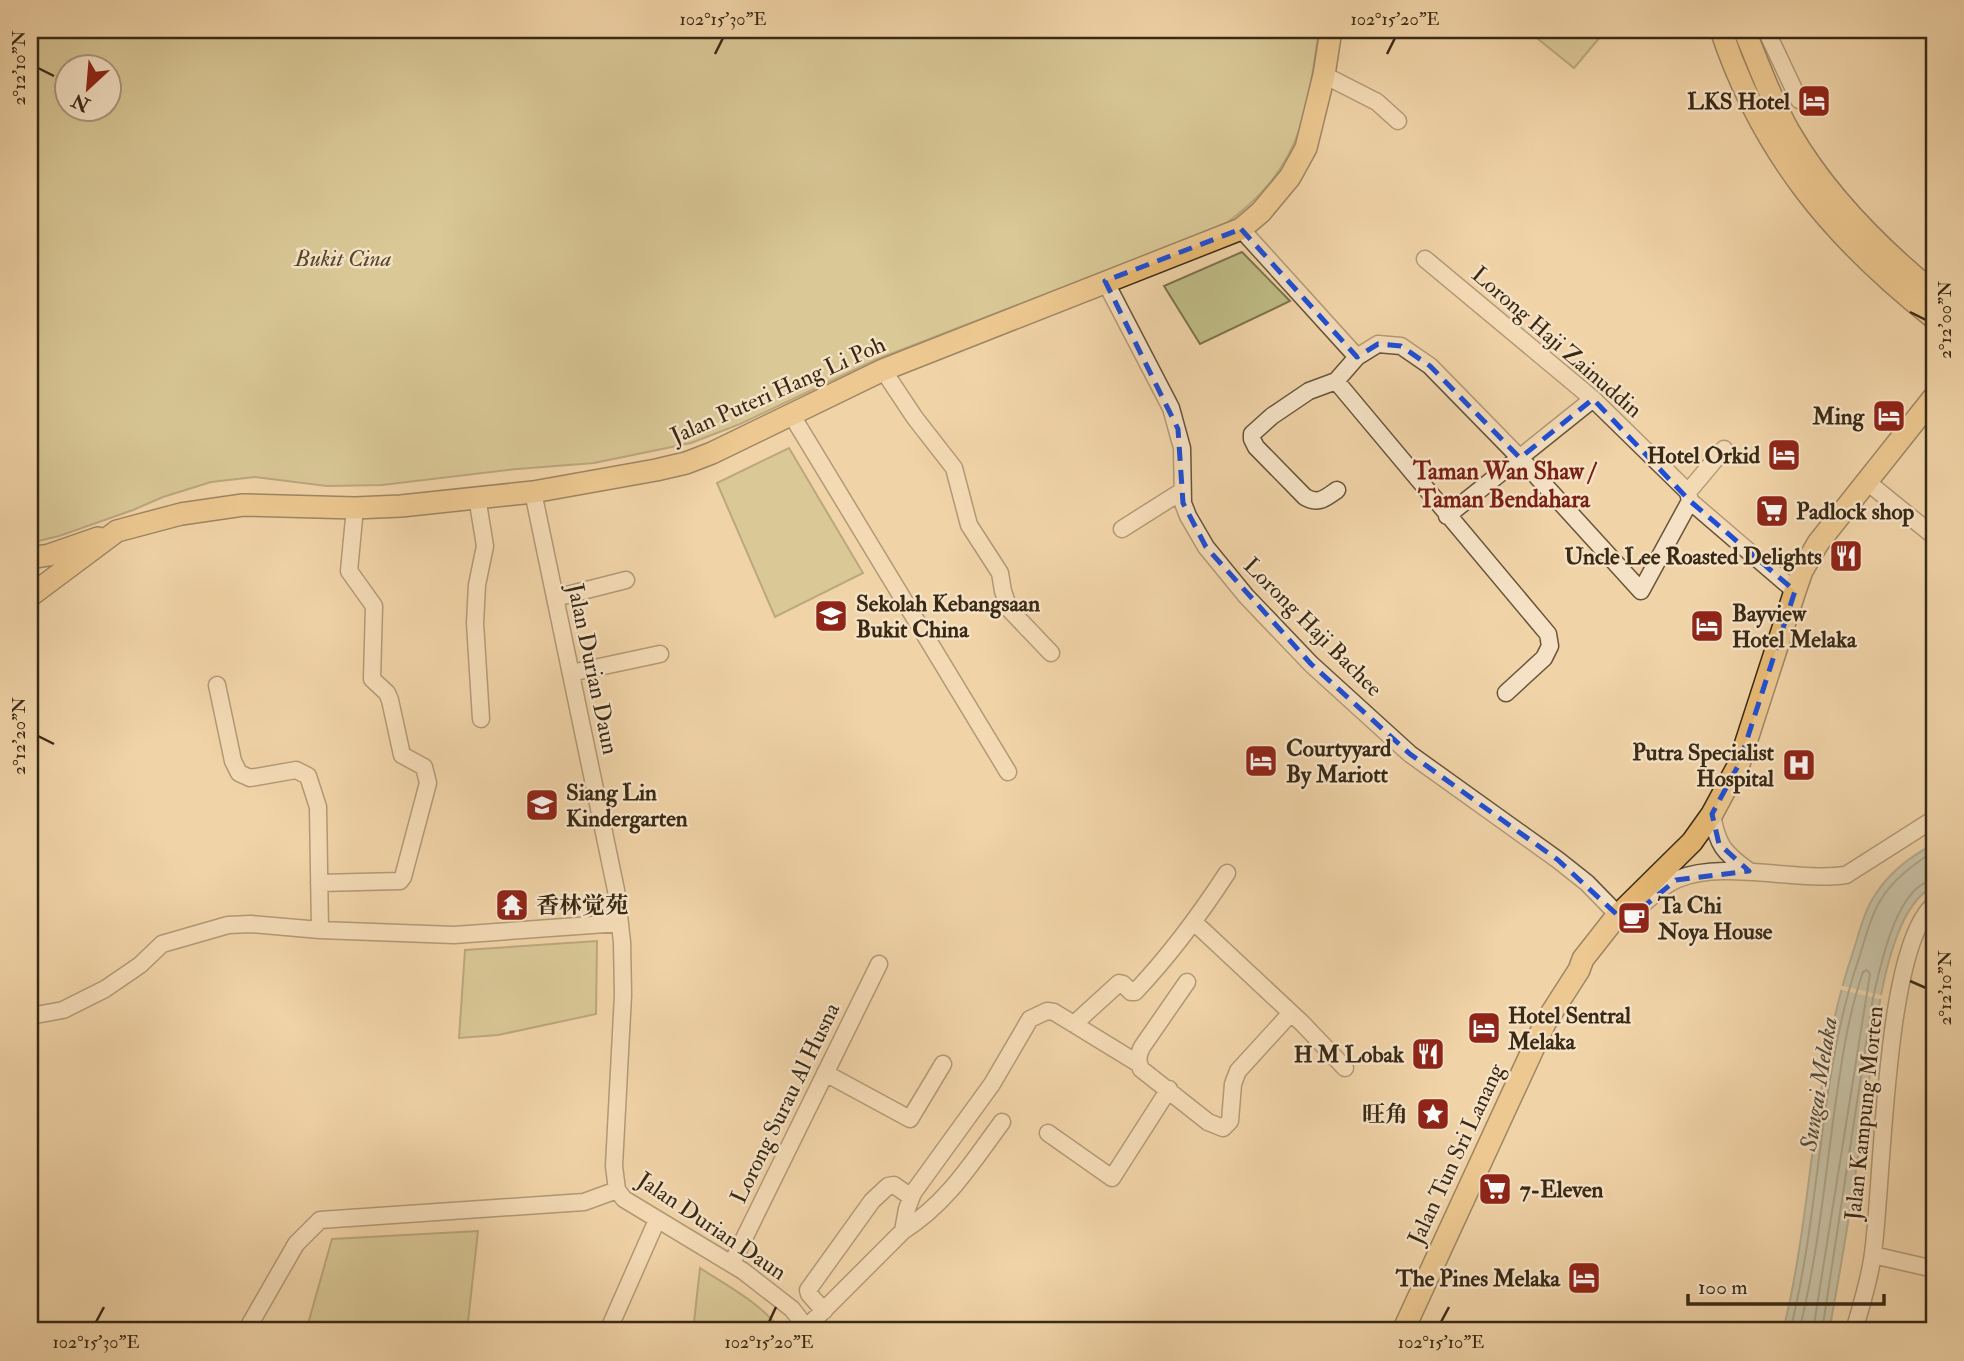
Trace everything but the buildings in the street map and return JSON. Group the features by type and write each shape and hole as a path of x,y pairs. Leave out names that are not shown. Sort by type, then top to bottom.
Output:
{"main road":[{"name":"Jalan Puteri Hang Li Poh","path":"30,596 117,531 210,508 243,505 355,508 401,506 533,492 686,463 883,370 1241,229 1261,212 1290,177 1306,148 1324,75 1331,30"},
{"path":"1721,30 1733,67 1753,111 1801,187 1869,264 1934,318"},
{"path":"1744,30 1790,133 1818,175 1876,242 1934,293"},
{"name":"Jalan Tun Sri Lanang","path":"1403,1331 1545,1023 1579,970 1583,959 1692,842 1712,814 1739,764 1802,571 1818,542 1934,397"},
{"path":"30,558 49,555 117,531"}],"street":[{"path":"1766,30 1799,100"},
{"path":"1324,75 1377,102 1398,121"},
{"path":"1241,229 1357,357"},
{"name":"Lorong Haji Zainuddin","path":"1425,259 1593,399 1689,497 1795,591"},
{"name":"Lorong Haji Bachee","path":"1105,281 1171,408 1182,448 1182,491 1188,516 1206,547 1246,596 1311,664 1409,754 1548,852 1587,883 1616,922"},
{"path":"1337,490 1321,501 1305,497 1252,439 1252,434 1272,416 1309,391 1336,381 1357,357 1378,344 1401,346 1430,366 1520,458 1641,591 1689,497 1724,449"},
{"path":"883,370 915,418 954,468 969,525 1000,573 1009,609 1051,653"},
{"path":"1336,381 1548,634 1550,646 1544,658 1506,693"},
{"path":"1447,516 1593,399"},
{"path":"791,414 1008,772"},
{"path":"1866,481 1934,536"},
{"path":"1122,529 1182,491"},
{"name":"Jalan Durian Daun","path":"533,492 616,890 620,923 623,995 614,1167 617,1190 633,1206 732,1263 792,1309 808,1329"},
{"path":"477,498 485,546 477,585 475,623 481,719"},
{"path":"319,883 400,881 428,783 424,767 402,755 390,700 387,693 373,680 374,606 349,571 355,508"},
{"path":"555,597 626,580"},
{"path":"570,673 660,654"},
{"path":"217,685 233,761 239,773 250,778 296,770 308,776 318,807 320,930"},
{"path":"1712,814 1719,844 1727,855 1749,871"},
{"path":"1616,922 1676,880 1706,873 1749,871 1830,877 1846,875 1934,819"},
{"path":"1074,1024 1119,983 1135,992 1195,923 1227,873"},
{"name":"Jalan Kampung Morten","path":"1854,1331 1873,1255 1897,1000 1906,962 1924,913 1934,905"},
{"path":"30,1016 63,1010 105,989 140,965 162,944 228,925 454,935 620,923"},
{"path":"1195,923 1302,1023 1345,1068"},
{"name":"Lorong Surau Al Husna","path":"732,1263 879,964"},
{"path":"1187,982 1142,1047 1139,1064 1141,1069 1208,1122 1223,1128 1230,1121 1233,1084 1238,1071 1290,1014"},
{"path":"903,1231 911,1197 992,1084 1030,1019 1047,1010 1055,1012 1139,1064"},
{"path":"825,1073 910,1119 943,1064"},
{"path":"1048,1133 1112,1178 1169,1089"},
{"path":"808,1329 903,1231 923,1218 947,1196 1002,1122"},
{"path":"824,1311 808,1290 872,1201 888,1186 894,1185 911,1197"},
{"name":"Jalan Durian Daun","path":"246,1331 296,1244 320,1220 584,1202 617,1190"},
{"path":"608,1331 657,1220"},
{"path":"1873,1255 1934,1269"}],"highlighted area":[{"path":"1241,229 1357,357 1378,344 1401,346 1430,366 1520,458 1593,399 1690,501 1795,591 1739,764 1712,814 1719,844 1749,871 1676,880 1625,922 1558,860 1410,754 1311,664 1206,547 1183,503 1178,429 1105,281"}],"green space":[{"name":"Bukit Cina","path":"30,30 1319,30 1310,90 1296,140 1269,183 1250,204 1224,225 875,360 740,424 691,443 594,463 382,485 327,486 255,477 211,482 59,536 30,543"},
{"path":"1527,30 1606,30 1574,68"},
{"path":"1242,252 1290,301 1200,344 1164,286"},
{"path":"789,448 863,573 775,617 717,483"},
{"path":"597,941 596,1014 498,1035 459,1038 465,950"},
{"path":"478,1231 467,1331 306,1331 332,1239"},
{"path":"700,1268 755,1304 780,1331 693,1331"}],"water":[{"path":"1934,844 1934,886 1921,895 1907,914 1885,974 1850,1213 1829,1331 1783,1331 1801,1237 1828,1048 1852,955 1867,909 1875,895 1901,866"}],"pier":[{"path":"1839,985 1885,996 1884,1000 1838,989"}],"place":[{"name":"LKS Hotel","path":"1814,101"},
{"name":"Ming","path":"1889,416"},
{"name":"Hotel Orkid","path":"1784,455"},
{"name":"Padlock shop","path":"1772,511"},
{"name":"Uncle Lee Roasted Delights","path":"1846,556"},
{"name":"Sekolah Kebangsaan Bukit China","path":"831,616"},
{"name":"Bayview Hotel Melaka","path":"1707,626"},
{"name":"Courtyyard By Mariott","path":"1261,761"},
{"name":"Putra Specialist Hospital","path":"1799,765"},
{"name":"Siang Lin Kindergarten","path":"542,805"},
{"name":"香林觉苑","path":"512,905"},
{"name":"Ta Chi Noya House","path":"1634,918"},
{"name":"Hotel Sentral Melaka","path":"1484,1028"},
{"name":"H M Lobak","path":"1428,1054"},
{"name":"旺角","path":"1433,1114"},
{"name":"7-Eleven","path":"1495,1189"},
{"name":"The Pines Melaka","path":"1584,1278"}],"district":[{"name":"Taman Wan Shaw / Taman Bendahara","path":"1504,485"}],"water label":[{"name":"Sungai Melaka","path":"1819,1084"}]}
